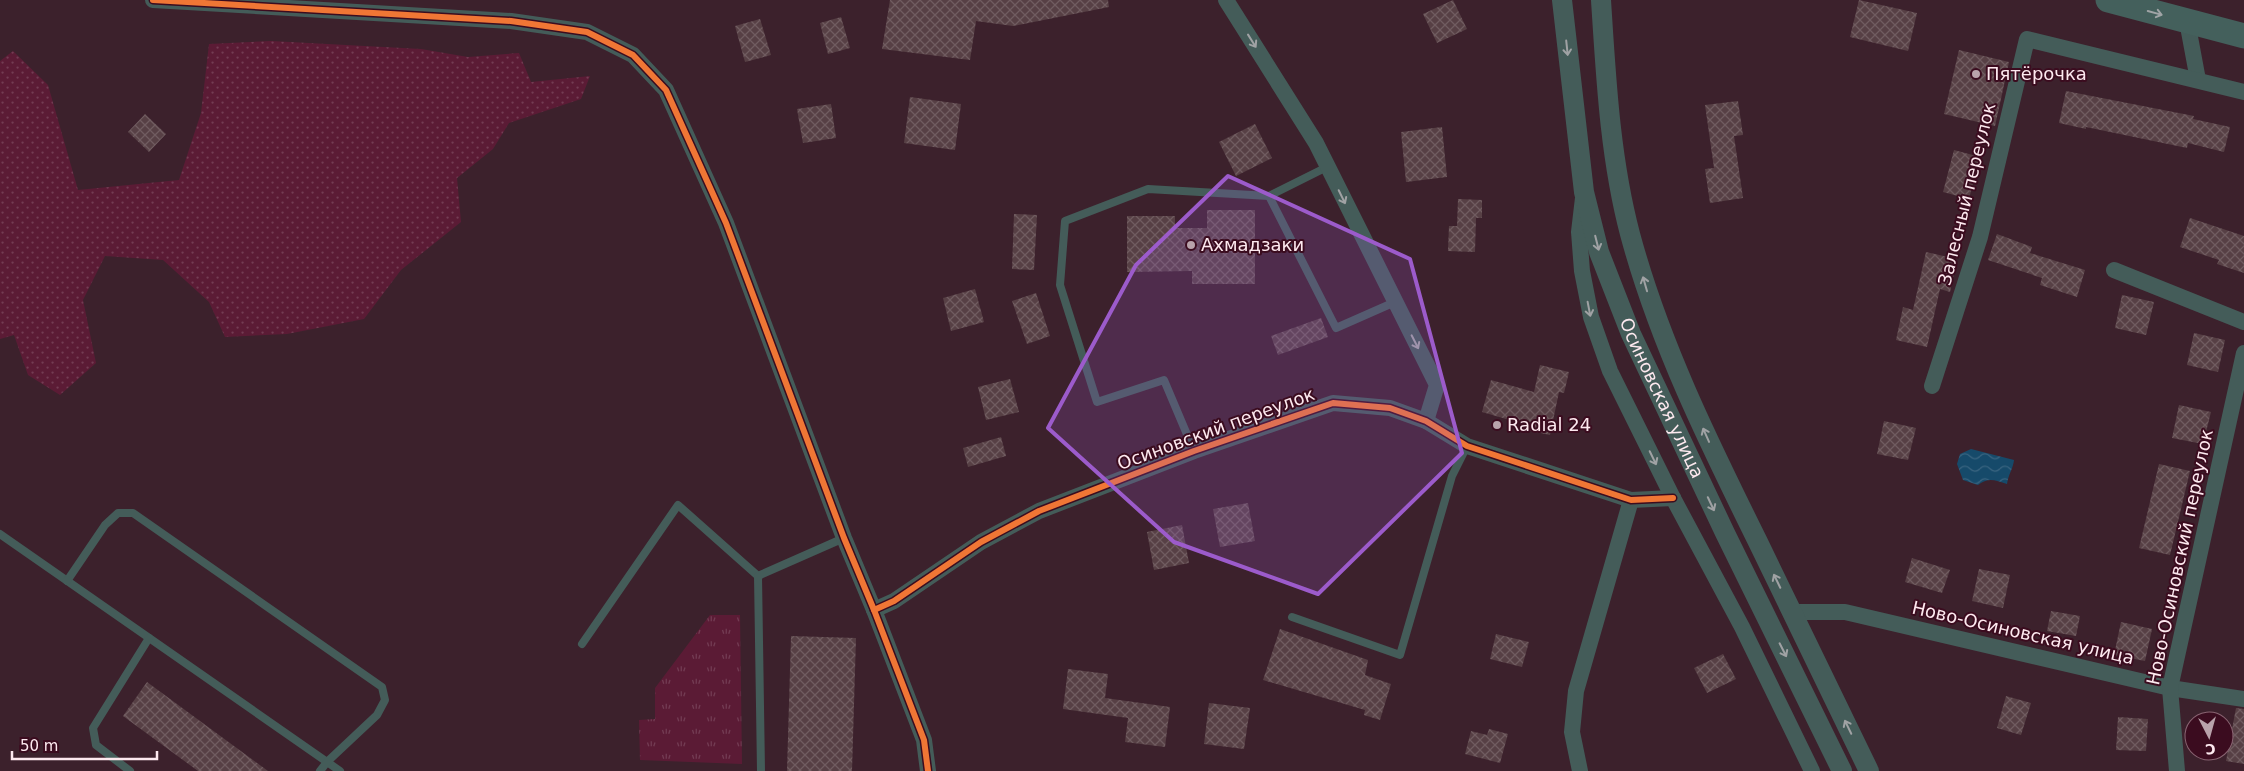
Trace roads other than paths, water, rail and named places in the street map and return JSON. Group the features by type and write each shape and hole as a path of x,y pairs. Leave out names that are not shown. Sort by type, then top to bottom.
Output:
{"main road":[{"path":"2108,0 2244,36"}],"street":[{"path":"153,0 511,21 587,32 633,55 666,90 726,223 844,538 924,740 928,771"},
{"path":"1226,0 1316,143 1437,385 1426,421"},
{"name":"Осиновская улица","path":"1562,0 1584,192 1600,252 1631,334 1725,533 1842,771"},
{"name":"Осиновская улица","path":"1601,0 1607,87 1619,180 1630,233 1647,293 1674,365 1712,448 1870,771"},
{"path":"2187,22 2198,80 2244,92"},
{"name":"Залесный переулок","path":"1932,386 1980,237 2027,39 2198,80"},
{"path":"1584,192 1579,232 1582,271 1591,317 1610,371 1673,498 1742,627 1812,771"},
{"path":"2114,270 2244,322"},
{"name":"Ново-Осиновский переулок","path":"2177,771 2170,688 2244,353"},
{"name":"Осиновский переулок","path":"874,610 894,601 981,542 1039,511 1194,450 1334,403 1390,408 1426,421 1467,446 1631,500 1673,498"},
{"path":"1580,771 1572,732 1576,691 1631,500"},
{"name":"Ново-Осиновская улица","path":"1793,612 1845,612 2170,688 2243,696"}],"lane":[{"path":"1194,450 1164,380 1097,402 1060,285 1065,221 1148,189 1269,196 1328,166"},
{"path":"1269,196 1336,328 1395,302"},
{"path":"1292,617 1400,655 1452,476 1467,446"},
{"path":"582,644 678,504 758,576 760,771"},
{"path":"67,581 105,525 118,512 133,513 382,687 385,700 377,715 327,762 320,771"},
{"path":"0,534 340,771"},
{"path":"758,576 844,538"},
{"path":"130,771 96,745 93,728 149,638"}],"water":[{"path":"1971,449 2014,460 2007,484 1988,480 1978,485 1963,480 1957,464 1960,454"}],"place":[{"name":"Пятёрочка","path":"1976,74"},
{"name":"Ахмадзаки","path":"1191,245"},
{"name":"Radial 24","path":"1497,425"}]}
